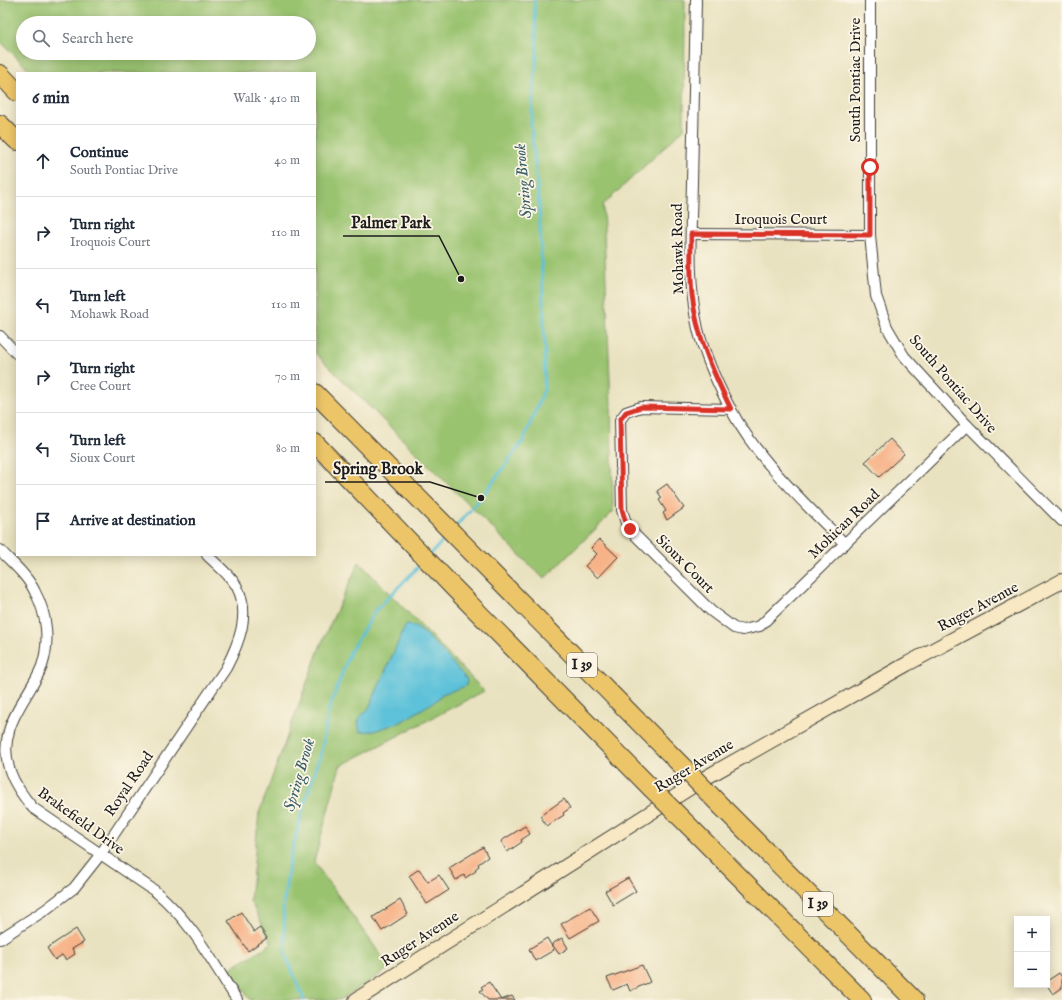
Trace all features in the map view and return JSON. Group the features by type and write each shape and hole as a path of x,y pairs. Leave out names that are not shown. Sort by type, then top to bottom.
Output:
{"highway":[{"path":"0,74 16,91"},
{"path":"0,124 16,140"},
{"name":"I 39","path":"316,394 914,1000"},
{"name":"I 39","path":"316,444 453,587 862,1000"}],"street":[{"name":"Mohawk Road","path":"696,0 691,234 692,295 698,329 708,363 731,409 764,459 782,480 845,544"},
{"name":"South Pontiac Drive","path":"870,0 870,235 876,296 887,328 904,356 967,425 1062,521"},
{"name":"Iroquois Court","path":"691,234 870,235"},
{"path":"1,340 16,353"},
{"name":"Sioux Court","path":"731,409 641,407 626,412 620,420 622,510 626,523 711,611 734,628"},
{"name":"Mohican Road","path":"734,628 743,630 760,626 967,425"},
{"name":"Brakefield Drive","path":"0,550 19,569 35,591 44,615 46,640 42,665 9,731 6,753 10,774 19,792 33,808 155,891 185,920 237,1000"},
{"name":"Royal Road","path":"0,939 46,910 74,888 100,855 226,668 238,646 244,615 237,587 208,556"},
{"name":"Ruger Avenue","path":"356,1000 705,778 907,664 1062,581"}],"green space":[{"path":"0,0 685,0 684,129 603,205 611,406 613,512 544,579 316,354 316,72 31,72 19,60 316,60 316,16 16,16 16,57 0,41"},
{"path":"359,562 484,691 340,766 314,862 390,968 340,1000 250,1000 230,969 272,943 250,901 259,813 321,644"}],"water":[{"path":"406,624 412,625 420,630 436,645 467,680 466,686 442,694 437,700 401,722 374,731 360,732 358,723 360,717 369,708"}],"building":[{"path":"890,439 904,454 879,477 865,462"},
{"path":"667,484 684,508 667,520 663,513 666,511 659,500 662,498 657,491"},
{"path":"599,539 618,557 598,578 585,566 597,554 591,548"},
{"path":"564,799 570,808 563,813 564,815 547,826 540,816"},
{"path":"525,826 530,834 521,840 522,842 507,852 501,841"},
{"path":"483,847 488,857 478,864 479,866 475,869 476,871 465,878 464,875 456,880 449,868"},
{"path":"419,869 428,882 439,875 449,890 427,904 409,876"},
{"path":"628,878 636,891 613,905 605,891"},
{"path":"400,900 408,914 382,931 373,917"},
{"path":"590,907 599,921 570,938 561,924"},
{"path":"241,912 254,932 260,928 267,938 248,951 228,921"},
{"path":"76,929 84,942 72,949 75,954 66,960 62,955 55,960 47,948"},
{"path":"547,938 554,950 535,961 529,949"},
{"path":"562,938 568,948 559,954 552,944"},
{"path":"642,965 650,982 630,991 627,984 613,990 607,978"},
{"path":"1059,973 1062,977 1062,988 1053,994 1049,988 1050,979"},
{"path":"489,982 501,1000 488,1000 480,991 483,989 481,987"},
{"path":"512,996 515,1000 501,1000"}],"waterway":[{"name":"Spring Brook","path":"455,527 481,498 523,441 544,390 545,351 539,205 531,123 537,50 534,0"},
{"name":"Spring Brook","path":"430,555 448,535"},
{"name":"Spring Brook","path":"304,1000 286,956 283,907 289,863 304,805 321,752 329,709 350,652 375,611 422,563"}],"place":[{"name":"Palmer Park","path":"461,279"},
{"name":"Spring Brook","path":"481,498"}],"route":[{"path":"630,529 623,517 622,510 620,420 626,412 641,407 731,409 708,363 698,329 692,295 691,234 870,235 870,167"}]}
